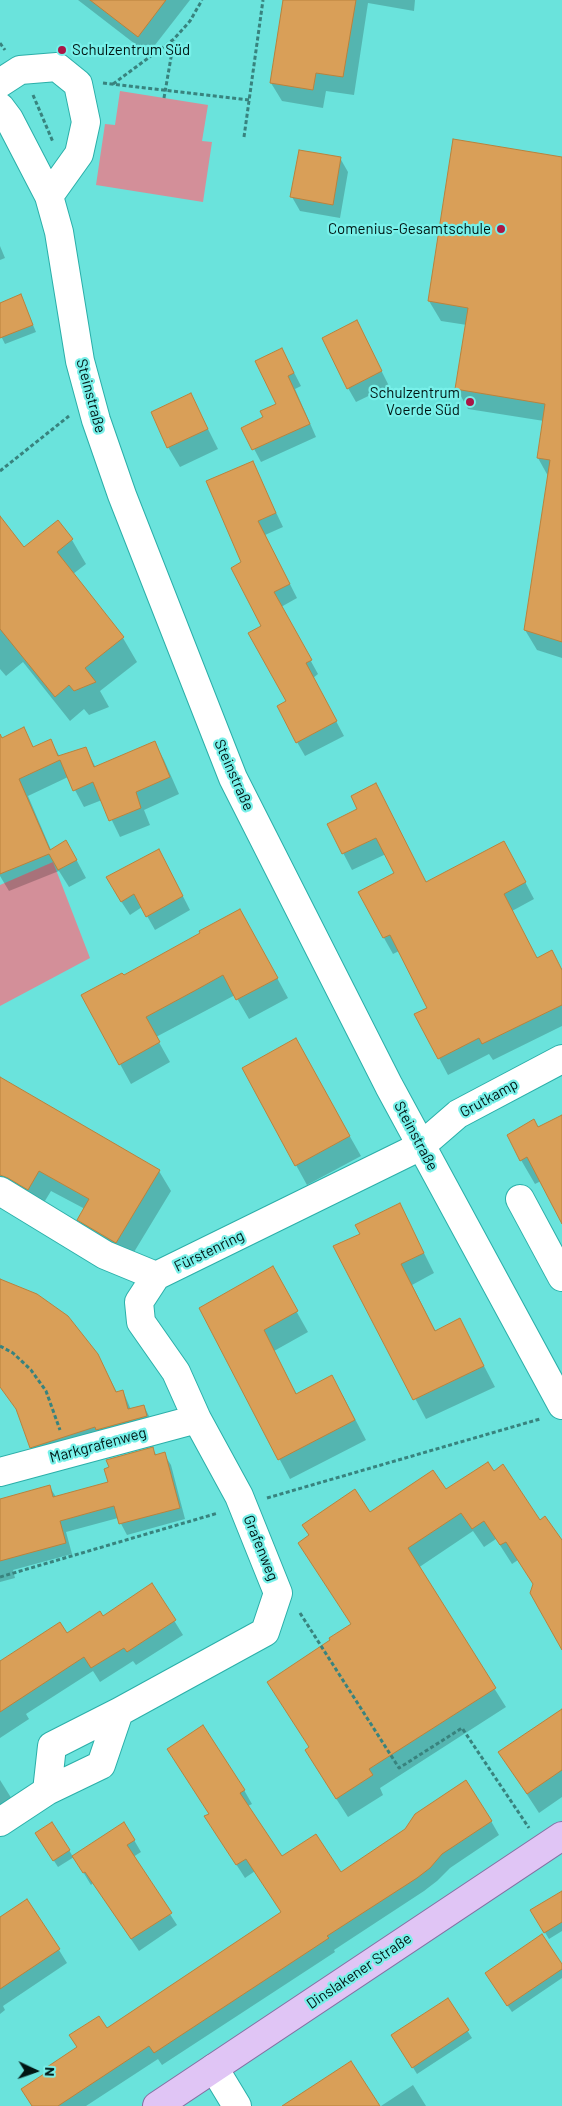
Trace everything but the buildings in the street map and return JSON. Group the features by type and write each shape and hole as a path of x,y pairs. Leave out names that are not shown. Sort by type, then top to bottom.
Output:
{"main road":[{"name":"Dinslakener Straße","path":"157,2106 552,1842"}],"street":[{"path":"0,83 20,70 57,68 78,84 86,122 79,154 49,196"},
{"name":"Steinstraße","path":"0,107 9,119 49,196 59,232 80,362 92,404 122,494 233,778 422,1146 553,1411"},
{"name":"Grutkamp","path":"422,1146 458,1114 562,1059"},
{"name":"Fürstenring","path":"0,1191 104,1255 156,1276 422,1146"},
{"path":"520,1198 562,1278"},
{"name":"Grafenweg","path":"47,1791 52,1746 119,1712 265,1632 278,1593 244,1505 197,1418 176,1372 141,1322 139,1302 156,1276"},
{"name":"Markgrafenweg","path":"0,1472 197,1418"},
{"path":"0,1822 47,1791 101,1766 119,1712"},
{"path":"214,2068 237,2106"}],"path":[{"path":"113,84 174,39 190,21 202,0"},
{"path":"244,137 263,0"},
{"path":"164,98 174,39"},
{"path":"97,82 249,100"},
{"path":"0,471 66,418 92,404"},
{"path":"0,1346 13,1353 31,1370 46,1391 58,1421 66,1454"},
{"path":"0,1577 553,1411"},
{"path":"299,1612 399,1768 462,1728 552,1842"}],"shaded area":[{"path":"120,91 208,105 202,141 212,142 203,202 96,185 105,124 115,125"},
{"path":"53,862 90,958 0,1006 0,885"}],"place":[{"name":"Schulzentrum Süd","path":"62,50"},
{"name":"Comenius-Gesamtschule","path":"501,229"},
{"name":"Schulzentrum Voerde Süd","path":"470,402"}]}
